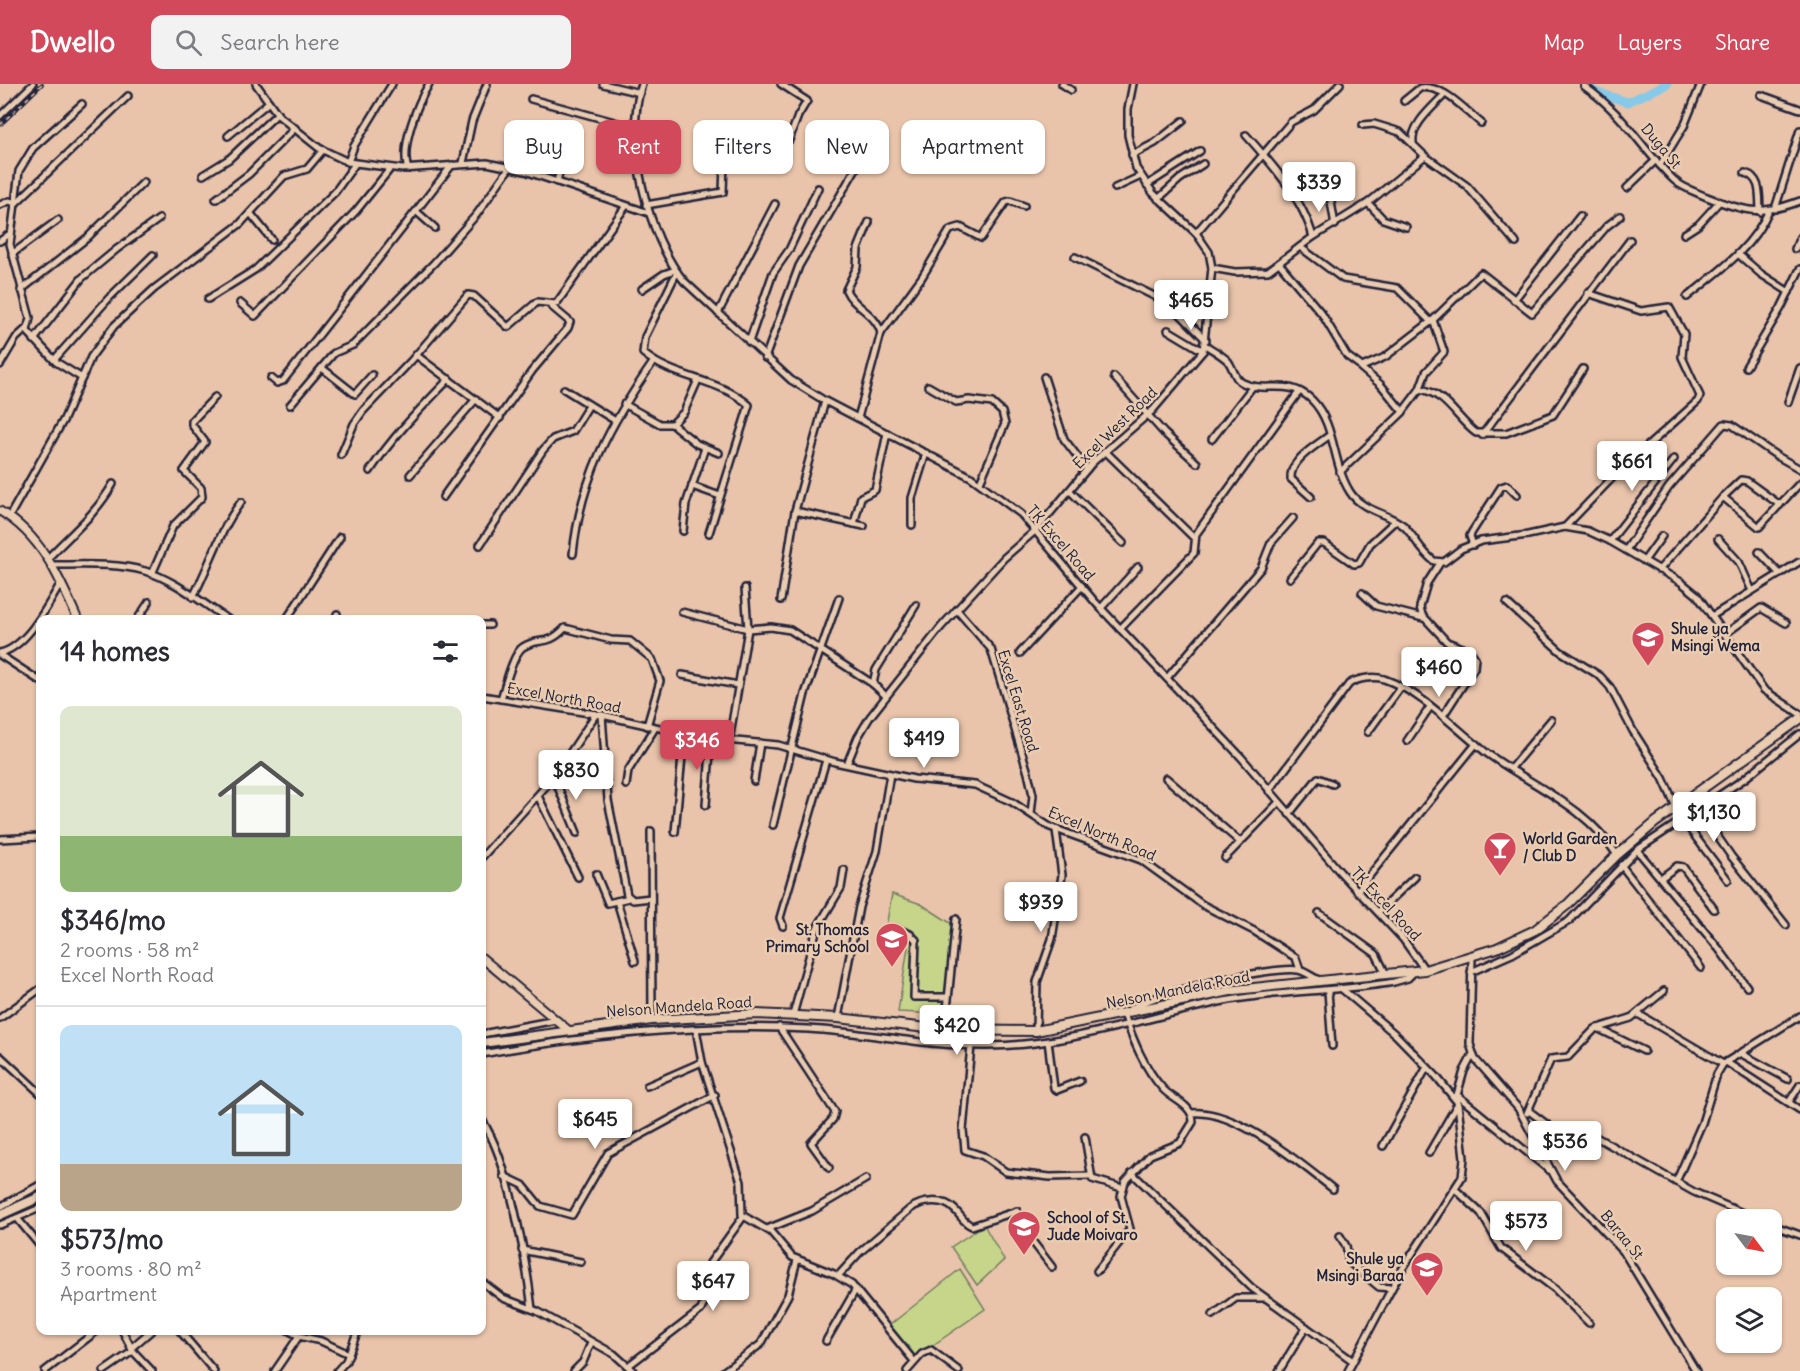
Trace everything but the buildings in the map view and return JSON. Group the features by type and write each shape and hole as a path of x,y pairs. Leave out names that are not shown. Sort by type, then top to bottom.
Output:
{"main road":[{"name":"Nelson Mandela Road","path":"486,1041 652,1020 727,1015 838,1018 945,1030 1036,1031 1235,990 1425,970 1472,957 1519,938 1544,924 1582,891 1617,855 1676,807 1800,719"},
{"path":"0,1215 36,1199"}],"street":[{"path":"0,116 33,84"},
{"path":"256,84 277,114 323,150 348,162 390,169 463,163 504,166"},
{"path":"348,162 352,150 392,84"},
{"path":"408,169 405,155 416,111 429,84"},
{"path":"463,163 472,121 487,84"},
{"path":"603,84 640,93"},
{"name":"TK Excel Road","path":"637,120 642,84"},
{"path":"781,84 807,101 793,129"},
{"path":"1062,84 1071,90"},
{"path":"1133,84 1128,118 1132,155 1141,176 1158,198 1196,233 1209,252 1212,268 1205,346"},
{"path":"1196,233 1291,122 1314,110 1340,84"},
{"path":"1413,143 1413,134 1419,123 1443,93 1446,84"},
{"path":"1627,188 1658,162 1684,126 1701,84"},
{"name":"Duga St","path":"1584,86 1617,112 1658,162 1682,186 1738,210 1760,212 1800,201"},
{"path":"1404,101 1423,87 1443,93 1481,123"},
{"path":"1761,95 1800,109"},
{"path":"16,203 128,96"},
{"path":"531,99 607,120"},
{"path":"228,136 268,102"},
{"path":"0,365 16,338 26,328 30,318 12,254 11,233 17,179 26,157 82,104"},
{"path":"203,176 229,159 277,114"},
{"path":"1132,155 1155,143 1183,121"},
{"path":"1363,125 1374,124 1394,129 1413,143 1425,156 1467,186 1516,243"},
{"path":"216,199 249,174 295,128"},
{"path":"1688,297 1738,254 1758,232 1772,210 1800,130"},
{"path":"1246,135 1263,154 1297,203 1313,237"},
{"path":"9,517 64,419 91,357 119,321 154,289 251,214 284,176 307,169 323,150"},
{"path":"1146,185 1200,151"},
{"path":"1212,268 1252,273 1268,271 1313,237 1368,203 1425,156"},
{"path":"208,299 256,269 335,192 355,164"},
{"path":"1158,198 1180,179 1203,164"},
{"path":"271,378 277,383 283,381 452,165"},
{"path":"240,303 254,316 356,211 390,169"},
{"path":"1745,173 1754,176 1757,180 1760,212"},
{"path":"290,405 337,351 353,345 419,280 477,214 505,174"},
{"path":"532,174 649,213"},
{"path":"557,182 558,174"},
{"name":"TK Excel Road","path":"642,174 646,205 676,271 765,358 791,380 825,401 980,482 1002,498 1036,530 1101,608 1412,950 1425,970"},
{"path":"646,205 723,192 724,174"},
{"path":"765,358 799,266 853,174"},
{"path":"1115,188 1141,176"},
{"path":"21,290 87,238 144,182"},
{"path":"749,342 773,273 789,250 818,188"},
{"path":"1330,196 1335,225"},
{"path":"0,205 9,201 16,203"},
{"path":"858,418 881,333 922,278 951,230 960,227 981,238 1006,202 1024,206"},
{"path":"1684,234 1698,225 1719,202"},
{"path":"1368,203 1383,219 1406,227"},
{"path":"718,313 775,204"},
{"path":"551,306 560,301 626,206"},
{"path":"417,212 435,228"},
{"path":"251,214 272,240"},
{"path":"1514,300 1580,216"},
{"path":"1361,367 1382,358 1432,321 1481,273 1528,312 1534,312 1607,226 1620,216"},
{"path":"34,339 82,278 159,219"},
{"path":"12,254 58,220"},
{"path":"869,222 858,249 855,271 846,290 851,299 877,323 881,333"},
{"path":"0,241 11,233"},
{"path":"1795,249 1800,237"},
{"path":"1482,435 1630,240"},
{"path":"1300,248 1343,279 1397,288 1432,321 1444,352 1426,372 1419,391 1403,412 1340,472"},
{"path":"1738,254 1761,274 1789,292"},
{"path":"54,360 109,298 153,255"},
{"path":"1075,257 1166,303 1205,346"},
{"path":"1279,263 1322,314 1347,356 1381,385 1403,412"},
{"path":"1746,367 1800,269"},
{"path":"642,289 664,274 676,271"},
{"path":"676,271 642,346 643,353 654,362 726,391 749,405 709,533"},
{"path":"1565,527 1700,396 1682,357 1684,334 1669,307 1641,311 1588,293"},
{"path":"341,455 356,420 469,294 508,327 537,302 551,306 570,322 570,325 531,371 443,497"},
{"path":"26,328 54,360 82,378"},
{"path":"1168,330 1205,346 1226,360 1237,379 1253,386 1288,387 1299,392 1319,410 1330,435 1340,472 1354,497 1406,529 1430,558 1440,562"},
{"name":"Excel West Road","path":"1036,530 1088,469 1148,415 1205,346"},
{"path":"416,355 500,418"},
{"path":"573,554 578,511 614,420 654,362"},
{"path":"322,368 355,394 372,375"},
{"path":"1788,402 1800,368"},
{"path":"1419,391 1424,389 1437,396 1470,428 1482,435 1506,433 1553,415 1583,369"},
{"path":"1044,377 1064,439 1088,469"},
{"path":"1114,377 1148,415 1197,463"},
{"path":"370,471 407,421 448,379"},
{"path":"672,424 684,412 698,380"},
{"path":"928,386 956,402 969,400 992,403 1002,412 1005,424 980,482"},
{"path":"1212,439 1253,386"},
{"path":"564,389 614,420"},
{"path":"1120,629 1194,553 1194,538 1299,392"},
{"path":"152,574 173,526 202,496 201,488 184,471 205,442 192,425 192,421 215,397"},
{"path":"410,475 476,399"},
{"path":"781,600 795,511 825,401"},
{"path":"624,404 660,424 672,424 705,448 719,453"},
{"path":"480,545 543,450 553,439 573,431 589,405"},
{"path":"1626,550 1669,487 1724,424 1732,425 1800,469"},
{"path":"854,524 861,497 872,494 875,490 887,434"},
{"path":"1311,497 1294,483 1291,472 1304,456 1330,435"},
{"path":"683,531 683,516 705,448"},
{"path":"1106,452 1194,538"},
{"path":"912,525 910,508 926,453"},
{"path":"1610,541 1674,459"},
{"path":"1659,570 1723,497 1743,479 1780,506"},
{"path":"1723,497 1758,527 1800,483"},
{"path":"49,557 83,526 104,501 113,484"},
{"path":"1473,545 1470,536 1501,487 1507,485 1517,495"},
{"path":"692,486 720,496"},
{"path":"1070,490 1123,543"},
{"path":"193,597 213,559 222,530 241,502"},
{"path":"0,511 37,542 49,557 76,615"},
{"path":"795,511 864,526"},
{"path":"1167,678 1261,568 1271,543 1293,519"},
{"path":"1290,578 1320,542 1354,564 1359,563 1370,544 1395,521"},
{"path":"1443,716 1474,668 1476,661 1469,650 1447,642 1423,618 1420,607 1427,583 1440,562 1482,541 1528,536 1565,527 1588,531 1610,541 1694,592 1767,693 1798,711"},
{"path":"847,764 863,728 941,627 1004,558 1036,530"},
{"path":"1644,561 1662,536"},
{"path":"289,615 340,537"},
{"path":"1718,539 1739,562 1752,591"},
{"path":"1759,552 1780,574"},
{"path":"1712,616 1799,562"},
{"path":"53,565 126,568 152,574 221,615"},
{"path":"1101,608 1138,567"},
{"path":"41,615 61,583"},
{"path":"1020,653 1082,586"},
{"path":"729,741 748,629 745,588"},
{"path":"1362,593 1376,606 1423,618"},
{"path":"773,825 791,748 820,648 839,598"},
{"path":"140,615 149,602"},
{"path":"1507,603 1560,651 1600,676 1610,687 1637,740 1663,778 1676,807"},
{"path":"873,684 876,670 915,605"},
{"path":"1725,634 1761,608 1786,623"},
{"name":"Excel East Road","path":"957,610 995,656 999,683 1028,773 1032,795 1031,814"},
{"path":"682,612 748,629 786,628 873,684 886,696"},
{"path":"36,623 8,650 0,654 36,678"},
{"path":"501,699 521,648 555,639 567,628 611,640 630,641 653,660 659,684 647,726"},
{"path":"682,675 738,685"},
{"path":"1269,791 1351,682 1378,678 1400,688 1430,707 1510,768 1581,813 1607,839 1617,855"},
{"path":"1368,732 1400,688"},
{"name":"Excel North Road","path":"486,697 599,715 684,735 791,748 826,760 890,774 975,785 992,791 1056,830 1141,860 1203,905 1254,931 1296,958 1300,970"},
{"path":"1407,741 1430,707"},
{"path":"486,852 554,777 599,715"},
{"path":"599,715 608,800 629,898"},
{"path":"1510,768 1551,720"},
{"path":"626,785 628,771 656,728"},
{"path":"1471,972 1512,954 1569,921 1637,850 1744,778 1800,734"},
{"path":"675,832 684,735"},
{"path":"706,805 711,739"},
{"path":"754,781 760,743"},
{"path":"1357,891 1476,744"},
{"path":"783,926 780,918 826,760"},
{"path":"838,1018 859,907 877,851 890,774"},
{"path":"554,777 577,833"},
{"path":"1166,778 1240,842"},
{"path":"1289,814 1318,778 1333,784"},
{"path":"538,796 578,877"},
{"path":"1691,798 1786,925"},
{"path":"1225,858 1279,802"},
{"path":"1682,819 1728,880"},
{"path":"1036,1031 1037,982 1052,939 1062,874 1056,830"},
{"path":"651,831 652,1020"},
{"path":"0,839 36,837"},
{"path":"1637,850 1748,987"},
{"path":"1621,865 1701,968"},
{"path":"1661,878 1680,865 1714,909"},
{"path":"793,1016 817,928 841,888 844,870"},
{"path":"596,874 609,904 629,898 651,898"},
{"path":"1378,912 1415,877"},
{"path":"617,901 635,960"},
{"path":"1319,913 1377,954 1386,974"},
{"path":"945,1030 956,920"},
{"path":"894,928 910,934 916,940 914,997 947,997"},
{"path":"1348,1371 1391,1288 1456,1190 1464,1169 1458,1095 1464,1071 1473,1054 1470,1044 1472,957"},
{"path":"486,961 568,1030"},
{"path":"1319,980 1300,970 1284,970 1196,985 1134,1005 1124,1014 1149,1071 1162,1088 1192,1113 1210,1115 1255,1133 1333,1189"},
{"path":"486,1053 624,1034 779,1027 971,1046 1048,1041 1245,998 1328,991 1394,982 1408,978 1415,971"},
{"path":"1342,989 1385,1025 1427,1067 1458,1103"},
{"path":"1328,991 1332,1046"},
{"path":"1523,1115 1529,1111 1549,1061 1568,1057 1597,1028 1638,1014 1664,991"},
{"path":"0,1018 36,992"},
{"path":"1638,1014 1725,1063 1800,1110"},
{"path":"1676,1182 1690,1155 1717,1074 1725,1063 1800,1016"},
{"path":"486,1033 555,1020"},
{"path":"779,1027 835,1112 833,1119 811,1143 829,1168"},
{"path":"1597,1028 1644,1051"},
{"path":"628,1366 701,1310 707,1295 710,1263 743,1217 741,1182 702,1062 696,1029"},
{"path":"1048,1041 1054,1088 1057,1090 1080,1081"},
{"path":"971,1046 963,1130 965,1150 983,1156 1006,1172 1050,1177 1091,1176"},
{"path":"1740,1053 1788,1079"},
{"name":"Baraa St","path":"1473,1054 1523,1115 1550,1171 1623,1251 1696,1371"},
{"path":"0,1057 36,1089"},
{"path":"647,1086 702,1062"},
{"path":"1383,1146 1427,1067"},
{"path":"1789,1102 1800,1085"},
{"path":"504,1176 523,1185 540,1206 572,1215 608,1153 714,1095"},
{"path":"1458,1095 1535,1161 1550,1171"},
{"path":"1429,1153 1458,1103"},
{"path":"1529,1111 1561,1134 1596,1137 1676,1182 1735,1209"},
{"path":"1097,1272 1130,1229 1122,1199 1122,1188 1132,1173 1150,1155 1180,1143 1193,1122 1192,1113"},
{"path":"1537,1143 1548,1126"},
{"path":"486,1127 493,1138 504,1176 522,1250 532,1309"},
{"path":"1085,1137 1091,1176 1096,1182 1122,1188"},
{"path":"1132,1173 1266,1298 1353,1361"},
{"path":"767,1229 812,1211 866,1179"},
{"path":"0,1207 36,1187"},
{"path":"1456,1190 1481,1213 1500,1248 1555,1289 1589,1323"},
{"path":"838,1276 860,1252 910,1209 917,1204 935,1202 953,1208 966,1224 972,1226 1017,1211 1026,1233 1052,1267"},
{"path":"0,1225 36,1210"},
{"path":"743,1217 767,1229 779,1240 789,1255 838,1276 856,1289 915,1361"},
{"path":"17,1218 36,1241"},
{"path":"1782,1229 1798,1235 1800,1226"},
{"path":"1340,1236 1346,1245 1349,1263 1379,1287 1391,1288"},
{"path":"522,1250 581,1262"},
{"path":"724,1371 760,1344 788,1295 797,1260"},
{"path":"486,1285 503,1298 532,1309 614,1354 633,1371"},
{"path":"826,1341 856,1289"},
{"path":"1213,1315 1236,1298 1266,1298"},
{"path":"1279,1371 1306,1327"},
{"path":"45,1371 92,1335"},
{"path":"124,1335 132,1350 152,1371"},
{"path":"104,1371 132,1350 147,1335"},
{"path":"183,1335 214,1371"},
{"path":"338,1371 349,1354 356,1335"},
{"path":"275,1371 299,1336 321,1341 349,1354"},
{"path":"574,1371 583,1362 591,1343"},
{"path":"907,1371 915,1361 931,1350 959,1371"}],"green space":[{"path":"892,894 921,904 952,924 943,1014 898,1012 908,947 883,943"},
{"path":"984,1225 1004,1260 977,1285 951,1247"},
{"path":"960,1269 985,1309 913,1359 886,1328"}],"waterway":[{"path":"1586,84 1595,92 1628,102 1667,84"}],"railway":[{"path":"0,125 42,84"}],"place":[{"name":"Shule ya Msingi Wema","path":"1648,667"},
{"name":"World Garden / Club D","path":"1500,877"},
{"name":"St. Thomas Primary School","path":"892,968"},
{"name":"School of St. Jude Moivaro","path":"1024,1256"},
{"name":"Shule ya Msingi Baraa","path":"1427,1297"}]}
